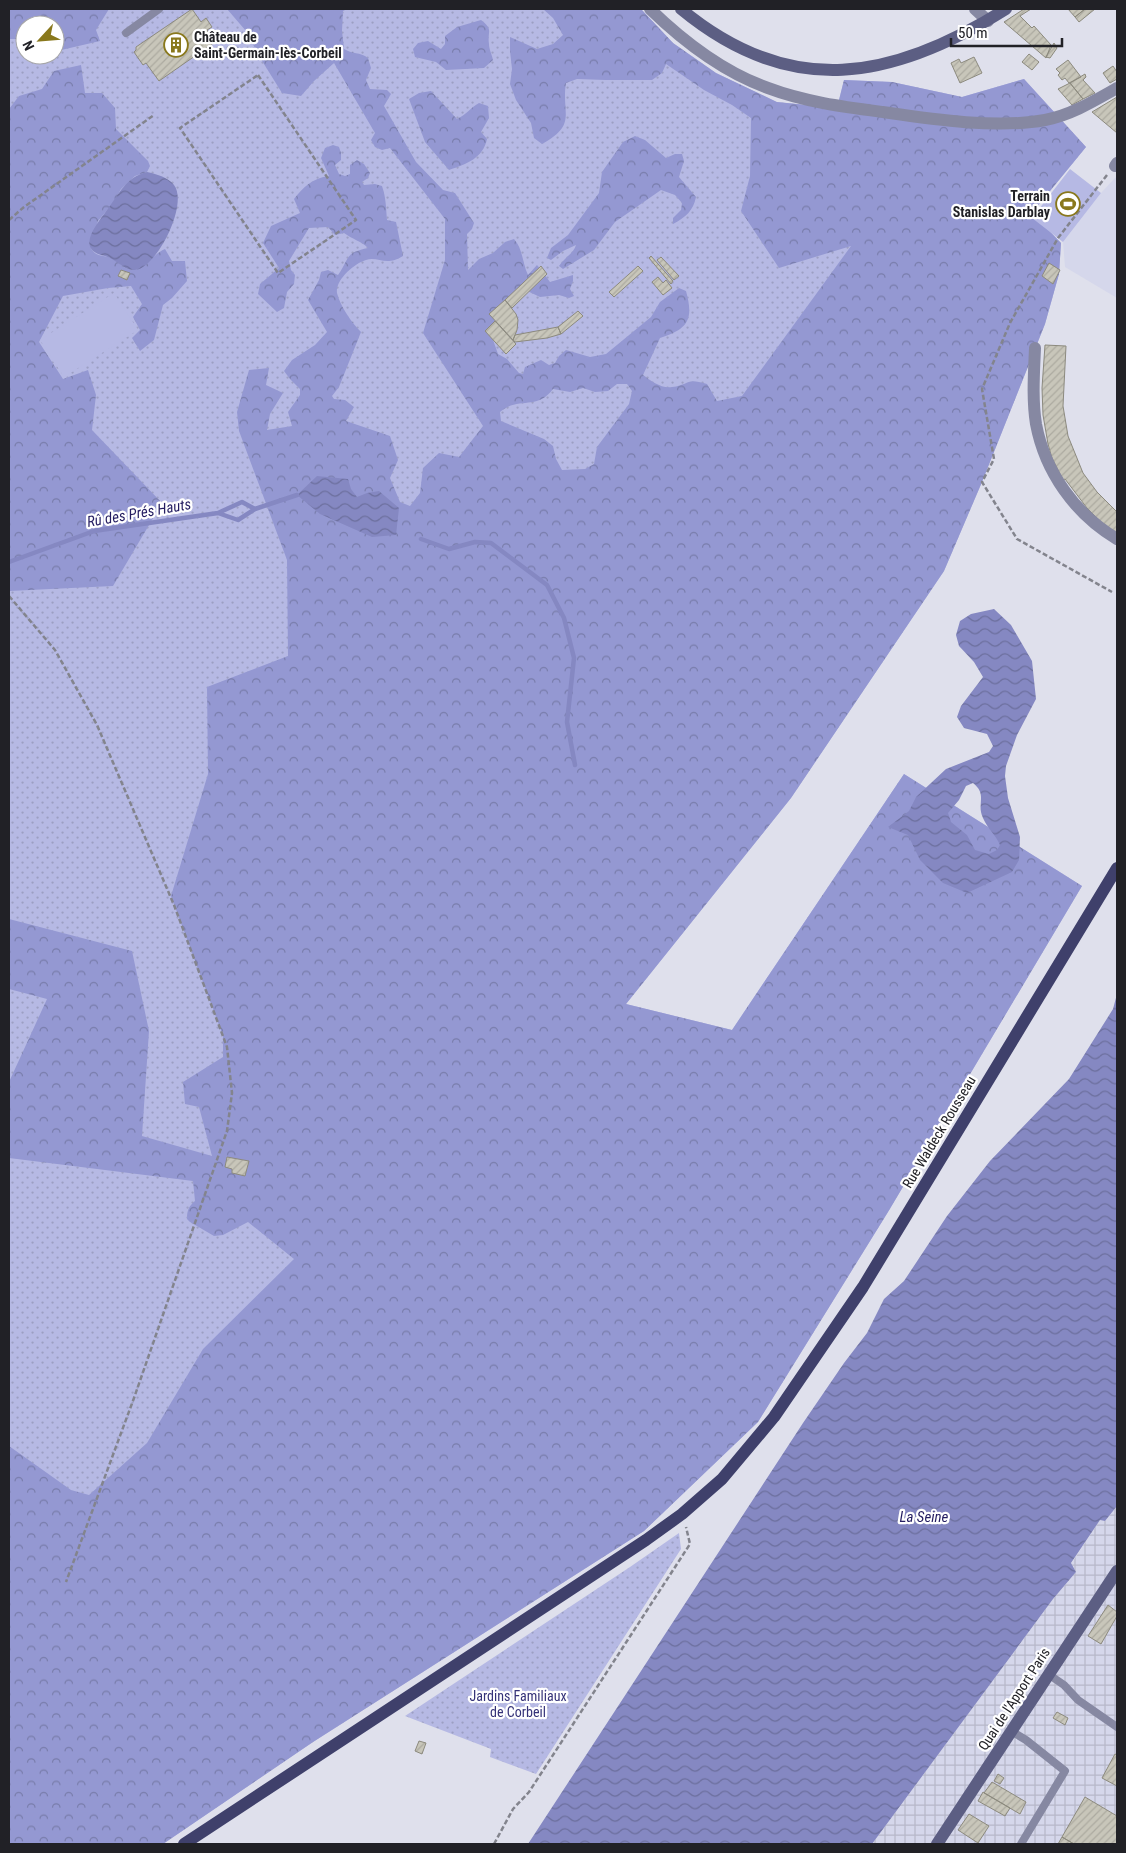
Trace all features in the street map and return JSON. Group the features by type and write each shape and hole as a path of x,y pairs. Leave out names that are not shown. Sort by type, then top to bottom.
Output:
{"main road":[{"path":"681,9 718,37 750,54 802,68 835,70 867,68 896,62 951,40 1006,9"},
{"name":"Rue Waldeck Rousseau","path":"184,1844 646,1540 682,1514 727,1473 780,1408 863,1287 1117,868"},
{"name":"Quai de l'Apport Paris","path":"937,1844 1117,1571"}],"street":[{"path":"650,9 673,32 703,54 734,73 768,88 817,101 909,116 958,121 1024,123 1052,119 1074,111 1117,88"},
{"path":"975,9 988,20"},
{"path":"1035,348 1034,396 1036,425 1047,460 1064,492 1085,516 1117,539"}],"lane":[{"path":"126,33 159,9"},
{"path":"1048,1674 1064,1685 1084,1705 1117,1727"},
{"path":"1011,1731 1026,1740 1065,1771 1021,1844"}],"path":[{"path":"258,75 356,220 278,273 180,128 258,75"},
{"path":"9,220 24,207 154,114"},
{"path":"9,596 55,650 97,725 174,905 227,1047 232,1093 226,1130 220,1149 134,1398 66,1582"},
{"path":"494,1844 513,1809 529,1792 690,1544 682,1514"}],"shaded area":[{"path":"1117,177 1117,298 1065,267 1063,242 1101,193"},
{"path":"1117,1506 1117,1844 872,1844 1053,1599 1076,1572 1071,1564 1100,1520 1105,1521"}],"green space":[{"path":"109,9 96,30 100,41 65,49 65,15 15,15 15,39 9,39 9,10"},
{"path":"227,9 347,9 343,11 342,31 344,49 368,58 371,68 366,80 370,89 387,90 391,94 384,106 416,162 443,190 455,193 474,223 472,229 467,234 468,270 479,259 493,253 505,242 514,239 519,247 528,275 537,265 550,282 573,275 570,289 574,296 569,298 559,295 540,297 519,287 496,311 498,324 492,337 498,354 507,359 519,373 523,374 525,367 541,360 549,365 555,363 566,350 590,357 606,354 651,317 660,302 679,288 686,291 689,316 683,327 660,338 643,375 664,387 678,386 691,381 707,384 717,401 742,396 851,246 779,268 741,211 750,176 751,118 704,90 666,64 662,73 652,80 577,79 566,83 566,118 564,124 553,137 542,144 534,138 531,123 516,100 510,84 512,69 510,37 537,49 553,44 563,35 553,18 543,9 641,9 673,43 716,73 777,102 837,108 844,80 892,82 962,97 1024,79 1086,147 1032,213 1061,243 1059,274 1045,324 944,571 791,798 626,1004 732,1030 904,774 1082,886 888,1212 758,1422 644,1531 313,1742 163,1844 9,1844 9,1446 71,1490 89,1495 147,1443 203,1349 294,1259 248,1222 223,1235 214,1236 190,1222 187,1219 188,1211 195,1201 193,1181 9,1158 9,1082 47,999 9,989 9,919 132,951 149,1031 142,1136 212,1156 199,1107 185,1104 183,1082 223,1057 223,1036 171,896 208,774 207,687 288,656 287,560 239,431 237,412 249,370 269,368 266,385 283,393 270,414 267,430 292,426 288,412 300,395 300,389 284,371 292,360 315,345 327,332 308,300 319,280 321,272 328,270 338,275 351,254 368,248 344,233 335,235 328,227 309,228 289,261 291,270 295,275 294,284 287,292 284,308 277,312 258,294 260,284 279,268 263,243 271,226 300,213 294,199 301,191 313,181 329,176 321,158 325,148 333,145 339,147 341,160 335,165 339,174 345,176 350,174 350,165 357,160 364,164 370,173 368,178 362,182 364,185 375,184 382,186 387,220 396,222 403,256 392,261 366,260 351,268 342,278 337,288 337,293 344,309 361,332 339,387 332,396 334,399 345,400 354,407 346,421 390,436 398,460 390,478 400,502 410,506 420,493 423,468 439,453 459,457 483,426 423,333 445,260 445,219 390,148 382,150 375,147 371,140 375,133 334,63 301,96 282,93 246,31","holes":["617,384 627,384 632,391 629,404 597,447 594,464 585,469 562,470 556,459 553,446 544,439 501,421 500,412 507,407 540,400 553,389 570,392 583,388 595,392 608,391"]},
{"path":"641,9 673,43 716,73 776,102 837,108 844,80 892,82 962,97 1024,79 1086,147 1032,213 1061,243 1059,274 1045,324 944,571 791,798 626,1004 732,1030 904,774 1082,886 888,1212 758,1422 644,1531 313,1742 163,1844 9,1844 9,10"},
{"path":"481,20 489,29 489,46 493,60 484,68 446,70 436,62 415,57 413,49 418,43 428,41 441,49 445,44 445,36 457,27"},
{"path":"81,65 85,93 102,93 115,108 116,129 148,161 150,166 147,172 135,176 121,189 113,203 98,221 91,248 97,254 113,259 126,268 133,270 143,266 165,249 172,261 185,261 187,281 163,305 154,340 140,351 132,338 140,330 133,317 142,304 131,286 63,296 39,342 63,379 88,370 96,395 92,430 162,503 113,586 9,591 9,109 19,96 42,89 54,71"},
{"path":"431,91 457,119 479,103 488,106 489,118 481,132 487,139 482,151 468,163 449,170 425,142 409,99 419,93"},
{"path":"635,136 645,140 666,158 675,154 682,154 684,161 679,177 696,197 691,210 673,224 673,218 681,210 682,203 675,195 661,190 615,222 594,250 563,269 559,266 576,245 563,251 551,260 547,258 551,248 568,235 599,193 602,172 623,142"},
{"name":"Terrain Stanislas Darblay","path":"1070,169 1101,193 1063,242 1032,218"},
{"path":"114,293 138,330 64,377 40,340"},
{"name":"Jardins Familiaux de Corbeil","path":"679,1533 681,1549 536,1774 490,1757 491,1749 405,1716 630,1567"}],"water":[{"path":"147,172 165,178 174,185 177,194 177,206 174,220 161,248 143,267 131,270 96,253 91,248 89,242 98,222 128,182"},
{"path":"317,476 348,479 351,489 357,497 379,491 399,508 396,535 372,537 320,514 297,495"},
{"path":"994,609 1011,625 1032,661 1036,699 1017,735 1006,766 1005,776 1008,798 1020,837 1019,860 1012,872 967,893 943,883 920,860 908,835 888,827 909,811 916,797 946,769 989,752 993,746 987,734 964,728 957,717 961,706 983,677 974,662 959,646 956,635 960,621 971,614","holes":["973,783 981,796 981,813 1000,845 997,850 989,854 975,850 967,835 951,822 948,813 959,800 966,786"]},
{"name":"La Seine","path":"1117,994 1117,1506 1105,1521 1100,1520 1071,1563 1076,1572 1053,1599 872,1844 528,1844 803,1423 867,1333 884,1299 904,1281 947,1216 990,1161 1069,1079 1113,1009"}],"building":[{"name":"Château de Saint-Germain-lès-Corbeil","path":"192,9 201,22 206,18 212,27 207,30 215,42 159,81 146,63 143,65 134,52 136,47"},
{"path":"1024,9 1031,9 1020,16 1032,28 1034,26 1051,45 1046,58 1004,22"},
{"path":"1068,9 1085,9 1075,17"},
{"path":"1085,9 1095,9 1079,22 1075,17"},
{"path":"1054,43 1057,48 1050,58 1046,57"},
{"path":"1029,54 1039,62 1032,70 1022,62"},
{"path":"974,57 982,73 960,83 951,63 959,59 961,63"},
{"path":"1068,60 1081,77 1069,83 1065,78 1062,80 1058,75 1060,73 1056,69"},
{"path":"1113,66 1117,72 1117,79 1110,83 1103,73"},
{"path":"1085,74 1086,77 1083,80 1095,93 1083,99 1070,83"},
{"path":"1070,83 1083,99 1072,105 1058,89"},
{"path":"1117,97 1117,133 1092,112"},
{"path":"651,256 673,281 671,284 649,258"},
{"path":"661,257 679,276 674,280 657,260"},
{"path":"1049,263 1060,270 1053,284 1042,276"},
{"path":"541,266 547,274 512,308 505,300"},
{"path":"638,266 643,271 614,297 609,292"},
{"path":"121,270 130,273 127,280 118,276"},
{"path":"658,277 663,283 666,280 672,288 663,295 652,282"},
{"path":"505,300 516,314 518,320 513,340 489,314"},
{"path":"578,311 583,316 561,334 558,327"},
{"path":"495,321 516,344 506,354 485,331"},
{"path":"558,327 561,334 547,338 515,342 513,340 515,335"},
{"path":"1045,345 1066,346 1063,406 1068,436 1083,473 1097,492 1117,512 1117,534 1104,525 1087,508 1065,479 1063,480 1052,458 1043,415 1042,388"},
{"path":"227,1157 249,1161 245,1176 232,1173 232,1169 225,1167"},
{"path":"1108,1605 1117,1612 1117,1616 1101,1644 1088,1636"},
{"path":"1057,1712 1068,1718 1065,1725 1053,1718"},
{"path":"419,1741 426,1743 422,1754 415,1751"},
{"path":"1115,1754 1117,1755 1117,1786 1102,1778"},
{"path":"998,1774 1004,1778 1000,1784 994,1781"},
{"path":"992,1782 1026,1802 1020,1814 984,1793"},
{"path":"983,1792 1010,1808 1005,1816 978,1801"},
{"path":"1085,1797 1117,1816 1117,1844 1074,1844 1062,1837"},
{"path":"969,1814 989,1826 978,1843 958,1830"},
{"path":"1062,1837 1074,1844 1058,1844"}],"waterway":[{"name":"Rû des Prés Hauts","path":"9,562 94,531 218,513 238,520 255,509 297,495"},
{"name":"Rû des Prés Hauts","path":"218,513 242,502 255,509"},
{"name":"Rû des Prés Hauts","path":"421,539 449,549 475,542 491,543 547,585 564,618 574,658 567,722 575,765"}],"place":[{"name":"Château de Saint-Germain-lès-Corbeil","path":"176,45"},
{"name":"Terrain Stanislas Darblay","path":"1068,204"}]}
